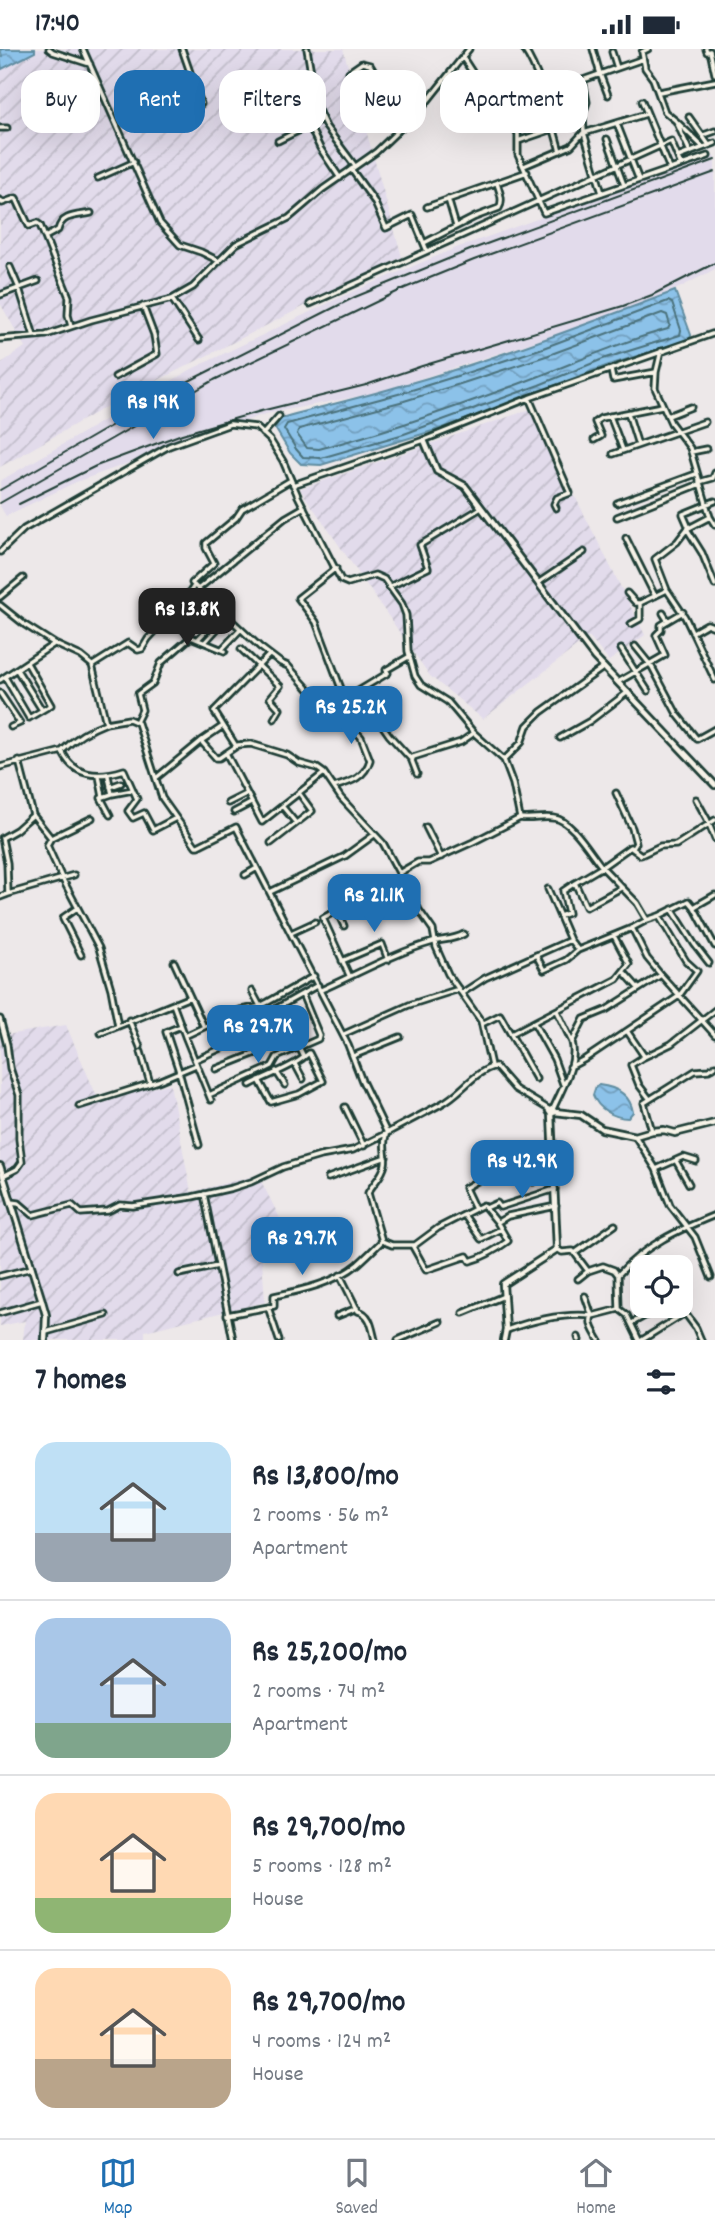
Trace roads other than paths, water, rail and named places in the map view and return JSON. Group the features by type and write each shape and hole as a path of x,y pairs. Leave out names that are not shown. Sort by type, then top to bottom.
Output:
{"street":[{"path":"49,49 90,64"},
{"path":"84,49 160,223 180,245 219,261"},
{"path":"182,49 189,70"},
{"path":"307,49 310,70"},
{"path":"426,103 470,49"},
{"path":"524,49 535,70"},
{"path":"593,49 608,95"},
{"path":"648,49 642,52 645,68 653,79 665,112 706,146"},
{"path":"706,49 707,52 710,51 715,74"},
{"path":"612,52 617,68"},
{"path":"463,58 471,70"},
{"path":"588,78 643,59"},
{"path":"351,70 362,63 370,65 372,70"},
{"path":"658,92 715,81"},
{"path":"642,101 670,169"},
{"path":"588,132 646,114"},
{"path":"689,117 703,135 706,146"},
{"path":"676,121 692,161"},
{"path":"617,124 639,180"},
{"path":"326,125 374,201 386,228 412,215 427,251"},
{"path":"0,128 7,128"},
{"path":"703,135 715,131"},
{"path":"278,141 296,133"},
{"path":"313,133 340,178"},
{"path":"0,339 34,336 172,299 204,278 236,244 289,218 323,189 376,152 397,133"},
{"path":"518,133 518,155 544,213 708,156"},
{"path":"518,141 541,133"},
{"path":"553,133 560,151"},
{"path":"524,166 571,146 584,133 602,193"},
{"path":"607,139 624,185"},
{"path":"310,304 671,141 681,165"},
{"path":"678,157 715,143"},
{"path":"98,178 135,162"},
{"path":"427,208 527,172"},
{"path":"424,243 499,208 501,196 497,183"},
{"path":"0,200 2,203 16,198 29,226 37,223 40,225 69,297 68,315 71,326"},
{"path":"448,199 456,226"},
{"path":"45,237 58,230 60,222 65,218 91,213"},
{"path":"10,267 34,336"},
{"path":"0,295 38,281"},
{"path":"172,299 199,340"},
{"path":"115,377 157,354 154,335 143,306"},
{"path":"333,787 360,776 366,770 370,760 365,744 327,702 311,692 288,666 241,629 192,583 214,563 206,543 236,518 242,509 292,483 424,440 529,398 715,334"},
{"path":"662,351 655,388 662,406 691,452 706,505 715,525"},
{"path":"611,369 613,380 656,372"},
{"path":"529,398 570,493 557,498 554,504 556,508"},
{"path":"594,440 601,436 596,421 662,406"},
{"path":"668,416 691,407"},
{"path":"628,413 638,445"},
{"path":"263,434 279,416"},
{"path":"610,416 623,450"},
{"path":"613,454 705,422"},
{"path":"0,552 24,529 169,446 230,424 256,427 270,440 283,461 341,580 348,583 375,575 384,579 402,604 415,676 421,685 448,702 474,733 504,760 520,818"},
{"path":"424,440 437,471 465,486 604,667 715,785"},
{"path":"691,452 706,449"},
{"path":"617,517 713,478 715,473"},
{"path":"617,503 696,474"},
{"path":"715,501 683,515 715,585"},
{"path":"92,665 128,643 138,650 142,649 196,587 304,507"},
{"path":"389,587 429,568 420,544 481,508"},
{"path":"710,517 688,529 677,542 656,557 667,590 693,632 715,680"},
{"path":"626,538 654,596"},
{"path":"538,583 584,552"},
{"path":"335,568 298,598 316,622 353,715"},
{"path":"0,597 23,578"},
{"path":"627,593 636,603 640,603 667,590"},
{"path":"631,624 640,619 640,603"},
{"path":"0,607 24,625 81,656 92,665 106,723"},
{"path":"618,682 665,653 655,637 661,631 661,625 682,612"},
{"path":"198,639 223,613"},
{"path":"663,613 668,621"},
{"path":"169,616 191,637 223,650 241,629"},
{"path":"205,642 228,617"},
{"path":"693,632 707,624 715,627"},
{"path":"136,722 142,711 138,694 153,683 162,663 191,637"},
{"path":"29,717 2,678 55,644"},
{"path":"635,646 677,714 697,740 714,731"},
{"path":"241,649 280,686 270,698 280,709 274,719"},
{"path":"621,649 648,691"},
{"path":"236,746 214,711 270,654"},
{"path":"345,699 410,656"},
{"path":"11,727 42,711 51,703 27,663"},
{"path":"504,760 522,743 527,726 541,712 604,667"},
{"path":"17,670 42,711"},
{"path":"559,738 590,721 628,692"},
{"path":"0,694 20,723"},
{"path":"347,722 353,715 364,711 375,715 412,758"},
{"path":"0,767 62,751 87,732 106,723 129,719 140,727 162,798 195,846 236,827 314,976 387,1133 384,1140 386,1157 383,1174 368,1193 382,1241"},
{"path":"156,778 223,726"},
{"path":"412,758 461,742 474,733"},
{"path":"201,741 215,758 243,743 251,744 284,753 299,763 324,773 357,817 383,843 419,910 433,930 450,978 482,1024 491,1067"},
{"path":"62,751 74,767 84,774 99,776 124,770 137,799 128,811 134,818 144,813 153,830 176,818"},
{"path":"226,753 262,822 324,773"},
{"path":"412,758 417,773"},
{"path":"19,761 33,815 51,838"},
{"path":"108,775 112,794"},
{"path":"99,776 103,796 101,798 110,815"},
{"path":"110,787 121,783"},
{"path":"103,796 133,790"},
{"path":"228,803 246,793"},
{"path":"271,843 312,811 299,793"},
{"path":"616,793 636,839 633,848"},
{"path":"696,799 715,839"},
{"path":"234,812 251,802"},
{"path":"282,806 296,823"},
{"path":"8,894 7,863 2,838 33,815"},
{"path":"399,873 418,862 429,862 441,857 520,818 556,817 583,841 602,867 637,903 646,920"},
{"path":"92,818 51,838 47,845 99,948 118,1026"},
{"path":"560,916 568,913 563,891 630,847 641,855 660,846 676,845 715,820"},
{"path":"426,827 441,857"},
{"path":"270,892 345,856 374,835"},
{"path":"245,875 257,867"},
{"path":"0,897 74,875"},
{"path":"575,883 586,907 621,888"},
{"path":"548,889 570,940 578,950"},
{"path":"694,907 715,895"},
{"path":"349,975 323,918 365,898 373,914"},
{"path":"536,955 544,970 566,960 578,950 659,916 686,901 694,907 715,946"},
{"path":"78,908 63,918 81,955"},
{"path":"672,909 709,963"},
{"path":"337,911 344,926"},
{"path":"570,1066 679,996 697,971 686,961 659,916"},
{"path":"291,933 316,922"},
{"path":"632,928 647,958 715,1035"},
{"path":"276,1009 302,994 349,975 435,941 452,940 464,934"},
{"path":"510,1034 607,985 624,972 629,964 614,936"},
{"path":"343,1035 409,1005 461,991 570,940"},
{"path":"342,961 382,944 388,960"},
{"path":"174,962 205,1027"},
{"path":"624,972 639,989"},
{"path":"572,1042 584,1019 606,1010 661,975"},
{"path":"186,1036 240,1010 260,1006 314,976"},
{"path":"252,991 260,1006"},
{"path":"209,1095 267,1069 272,1066 274,1058 319,1038 302,994"},
{"path":"101,1033 190,997"},
{"path":"173,1004 211,1100"},
{"path":"240,1010 256,1053"},
{"path":"649,1098 639,1085 631,1065 671,1044 715,1010"},
{"path":"557,1011 574,1048 570,1066 552,1111 557,1249"},
{"path":"482,1024 500,1015 536,1079"},
{"path":"0,1019 20,1104 19,1139 22,1164 3,1176"},
{"path":"129,1020 140,1047"},
{"path":"534,1023 554,1059 563,1084"},
{"path":"181,1026 166,1032 199,1145"},
{"path":"79,1106 179,1072 249,1035 264,1030"},
{"path":"628,1031 644,1056"},
{"path":"353,1057 400,1037"},
{"path":"299,1047 304,1057"},
{"path":"216,1069 267,1048"},
{"path":"141,1052 150,1083"},
{"path":"250,1085 259,1080 276,1071 295,1064 309,1053 323,1081 299,1094 271,1103 259,1080"},
{"path":"295,1064 303,1079"},
{"path":"11,1202 19,1203 33,1215 72,1205 81,1213 204,1194 251,1182 283,1167 364,1146 442,1104 468,1082 495,1066 515,1089 552,1111 581,1115 602,1129 635,1136 664,1130 675,1133 715,1123"},
{"path":"652,1131 644,1103 695,1072 709,1070 715,1066"},
{"path":"276,1071 285,1085"},
{"path":"345,1107 364,1146"},
{"path":"635,1136 656,1169 670,1205 701,1249 711,1277"},
{"path":"475,1209 465,1188 485,1174 523,1157 553,1148"},
{"path":"328,1178 386,1157"},
{"path":"656,1169 687,1157 696,1161"},
{"path":"676,1161 688,1184"},
{"path":"0,1166 46,1315 45,1340"},
{"path":"533,1182 554,1167"},
{"path":"486,1209 497,1203 500,1207 555,1189"},
{"path":"204,1194 233,1340"},
{"path":"522,1199 526,1211"},
{"path":"382,1241 392,1245 412,1245 415,1245 438,1228 483,1205 498,1222 508,1241 493,1252 470,1261 467,1256 426,1271 412,1245"},
{"path":"498,1222 526,1211 556,1206"},
{"path":"464,1215 481,1239 501,1229"},
{"path":"618,1275 632,1260 675,1231 715,1215"},
{"path":"575,1253 615,1226"},
{"path":"227,1315 274,1306 274,1296 316,1286 340,1275 357,1265 382,1241"},
{"path":"557,1249 575,1253 588,1271"},
{"path":"504,1340 506,1330 503,1285 557,1249"},
{"path":"179,1274 218,1266"},
{"path":"578,1279 588,1271 603,1266 614,1270 618,1275 619,1309"},
{"path":"0,1276 32,1268"},
{"path":"340,1275 356,1308 368,1317 375,1340"},
{"path":"463,1313 504,1296"},
{"path":"585,1296 592,1316 590,1322 599,1340"},
{"path":"0,1313 42,1301"},
{"path":"268,1307 279,1340"},
{"path":"337,1316 356,1308"},
{"path":"506,1330 541,1318 592,1316 619,1309"},
{"path":"619,1309 627,1315 640,1339"},
{"path":"46,1332 106,1315"},
{"path":"631,1323 640,1318"},
{"path":"630,1340 640,1339 676,1318"},
{"path":"688,1318 701,1340"},
{"path":"398,1340 440,1322"}],"water":[{"path":"0,49 35,49 35,52 2,69"},
{"path":"675,291 691,335 690,339 606,366 449,426 321,465 301,464 290,453 275,428 281,418 469,365"},
{"path":"599,1085 616,1090 629,1100 633,1112 628,1118 612,1114 599,1105 593,1095"}],"railway":[{"path":"0,490 185,383 355,297 470,250 715,160"},
{"path":"0,503 214,380 405,288 715,172"},
{"path":"19,504 96,466 182,434 366,385 623,306 652,295 715,263"}]}
